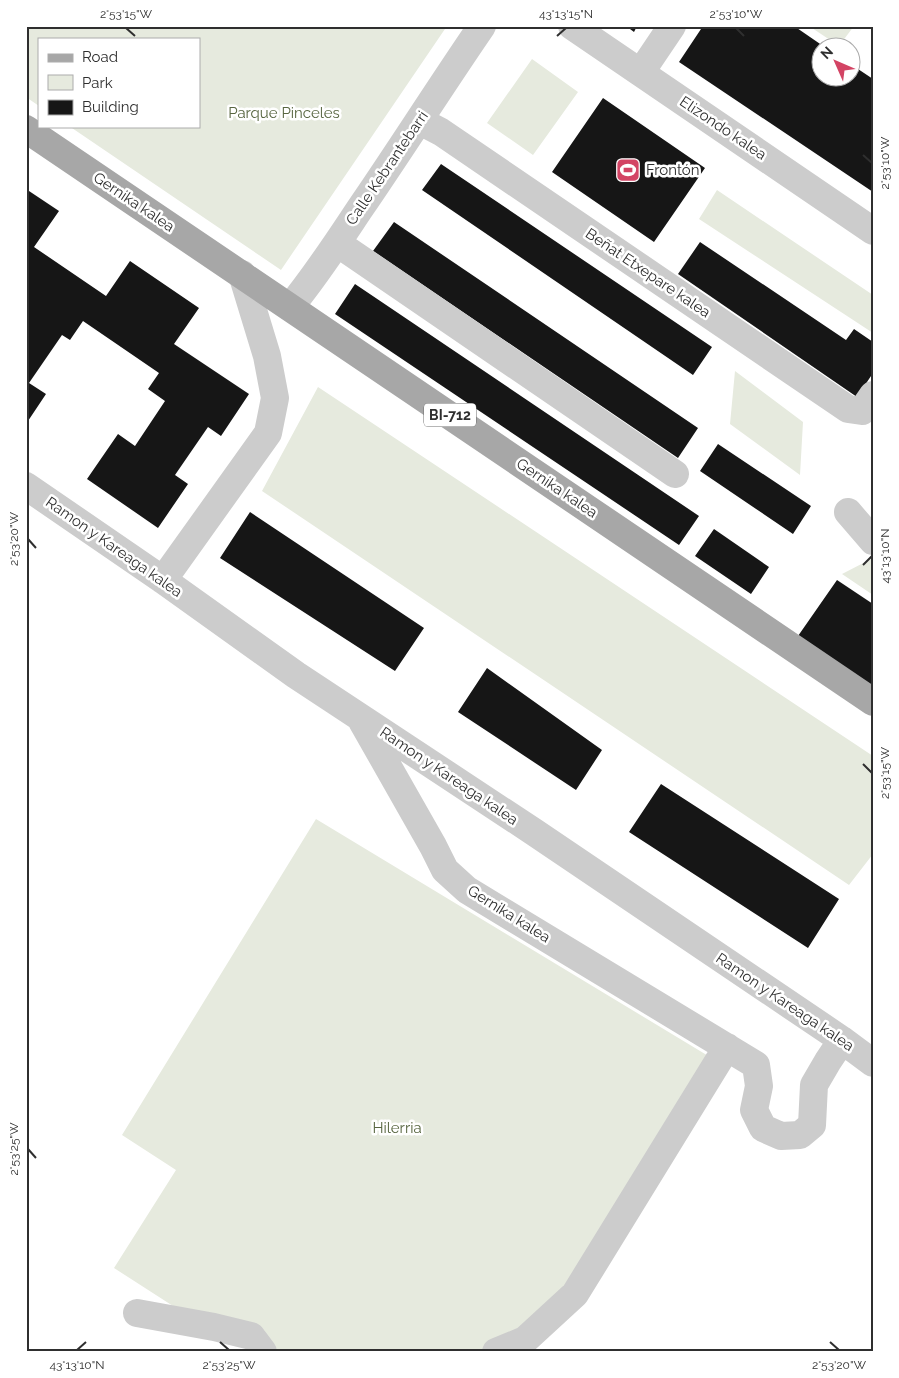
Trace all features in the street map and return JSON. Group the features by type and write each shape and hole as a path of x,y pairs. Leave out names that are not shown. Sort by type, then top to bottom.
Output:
{"main road":[{"name":"Gernika kalea","path":"26,130 242,274 873,702"}],"street":[{"name":"Calle Kebrantebarri","path":"290,307 309,284 482,26"},
{"name":"Elizondo kalea","path":"572,26 873,231"},
{"path":"641,72 672,26"},
{"name":"Beñat Etxepare kalea","path":"420,121 441,132 848,409 862,411 873,395"},
{"path":"337,243 675,474"},
{"path":"163,580 268,433 275,398 267,356 242,274"},
{"name":"Ramon y Kareaga kalea","path":"26,486 163,580 296,675 842,1040 873,1063"},
{"path":"848,512 873,541"},
{"name":"Gernika kalea","path":"358,715 445,870 467,890 756,1065 759,1086 754,1110 763,1128 781,1136 800,1135 812,1124 814,1085 842,1040"},
{"path":"496,1352 525,1340 575,1294 727,1047"},
{"path":"137,1313 214,1327 251,1336 263,1352"}],"green space":[{"name":"Parque Pinceles","path":"26,26 447,26 281,270 72,128 200,128 200,38 38,38 38,105 26,97"},
{"path":"809,26 854,26 845,38 827,38"},
{"path":"532,59 578,92 533,155 487,123"},
{"path":"717,190 873,295 873,333 699,219"},
{"path":"735,371 803,422 800,475 730,424"},
{"path":"318,387 873,756 873,854 849,885 262,491"},
{"path":"873,558 873,595 842,574"},
{"name":"Hilerria","path":"316,819 710,1057 576,1276 507,1340 478,1352 273,1352 264,1330 187,1315 114,1268 176,1170 122,1135"}],"building":[{"path":"626,26 637,26 634,32"},
{"path":"703,26 794,26 812,38 812,88 862,88 862,72 873,79 873,192 679,62"},
{"name":"Frontón","path":"603,98 705,168 654,242 552,172"},
{"path":"441,164 712,347 693,375 422,190"},
{"path":"26,189 59,211 34,247 106,296 130,261 199,308 174,344 249,394 221,436 208,427 175,475 188,484 158,528 87,479 118,434 135,446 165,401 148,389 159,373 83,321 70,340 62,335 29,383 46,394 26,424"},
{"path":"394,222 698,428 678,458 373,251"},
{"path":"700,242 846,340 854,329 873,342 873,373 857,397 678,274"},
{"path":"355,284 699,516 679,545 335,314"},
{"path":"718,444 811,506 793,534 700,471"},
{"path":"250,512 424,628 395,671 220,558"},
{"path":"714,529 769,567 751,594 695,556"},
{"path":"837,580 873,604 873,687 798,636"},
{"path":"487,668 602,750 576,790 458,712"},
{"path":"661,784 839,899 808,948 629,832"}],"place":[{"name":"Frontón","path":"628,170"}]}
